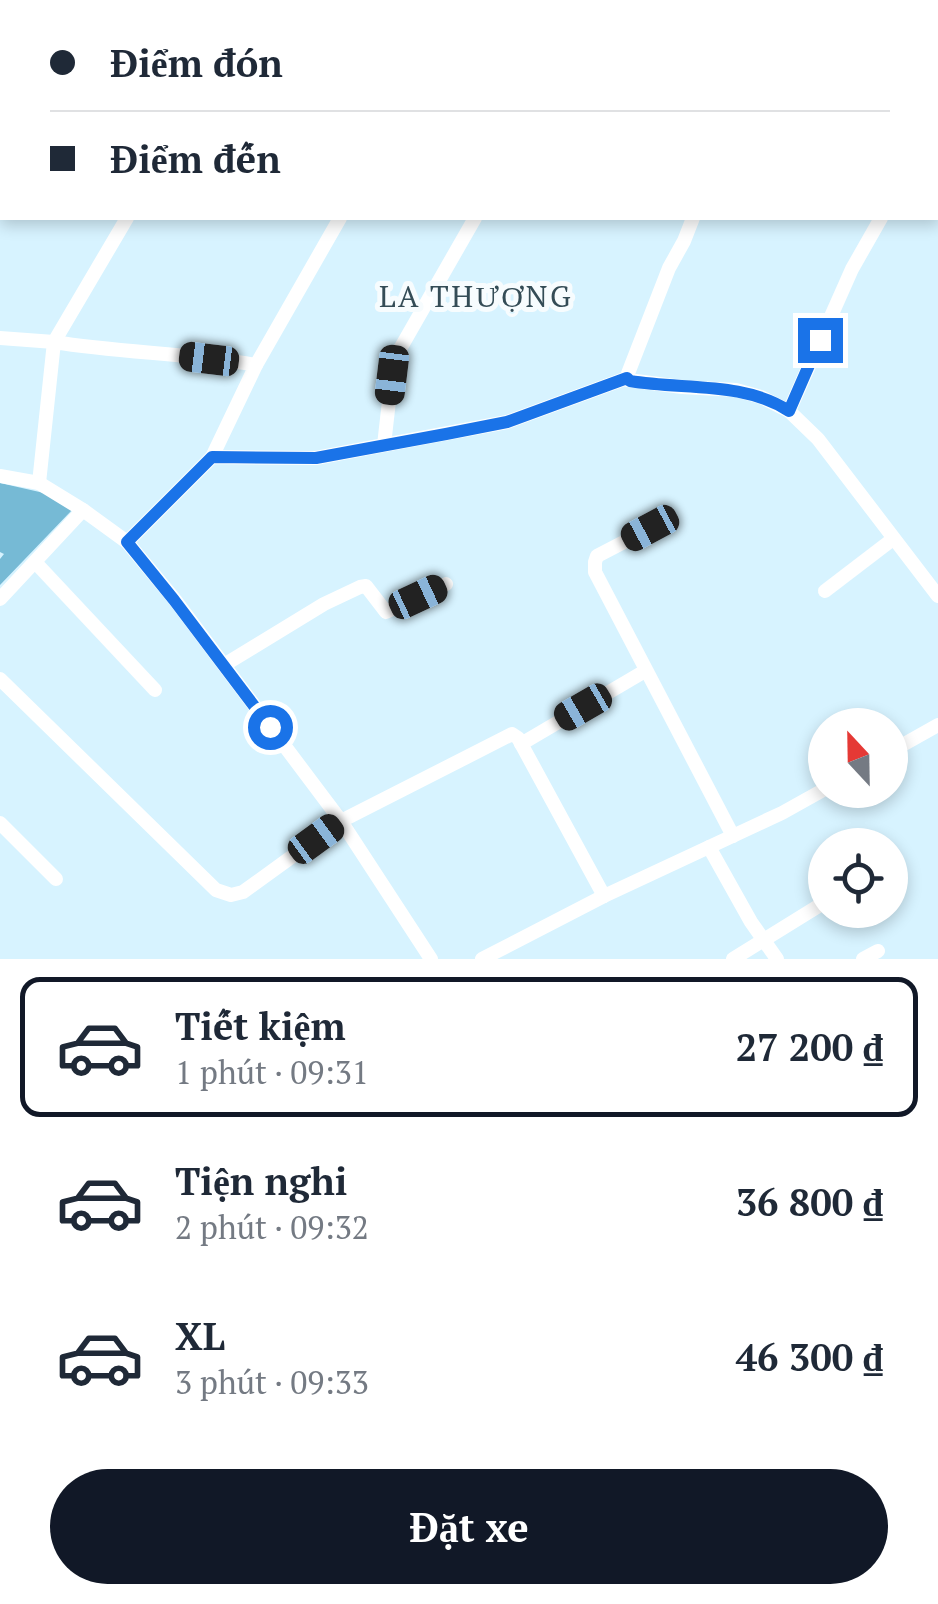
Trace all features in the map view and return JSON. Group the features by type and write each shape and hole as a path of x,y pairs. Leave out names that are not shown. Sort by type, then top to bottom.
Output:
{"street":[{"path":"38,483 54,342 126,220"},
{"path":"127,542 212,457 256,365 339,220"},
{"path":"384,446 392,375 400,350 474,220"},
{"path":"212,457 316,458 384,446 507,422 627,378 692,220"},
{"path":"789,411 852,269 880,220"},
{"path":"0,338 256,365"},
{"path":"627,378 682,388 736,390 789,411 818,439 938,596"},
{"path":"0,476 38,483 127,542 341,821 430,959"},
{"path":"0,599 83,510"},
{"path":"650,528 597,556 595,572 733,836"},
{"path":"824,591 893,539"},
{"path":"36,562 156,690"},
{"path":"224,665 324,604 360,587 366,586 386,612 446,584"},
{"path":"521,744 645,671"},
{"path":"0,680 216,890 231,895 243,892 341,821 512,734 604,896"},
{"path":"908,742 938,725"},
{"path":"482,959 808,798"},
{"path":"0,823 56,879"},
{"path":"709,847 777,959"},
{"path":"733,959 808,912"},
{"path":"863,959 878,952"}],"shaded area":[{"path":"0,483 44,493 73,509 0,585 0,559 4,554 0,552"}],"district":[{"name":"LA THƯỢNG","path":"476,297"}],"route":[{"path":"270,727 127,542 212,457 316,458 446,434 507,422 627,378 682,388 736,390 789,411 820,340"}]}
